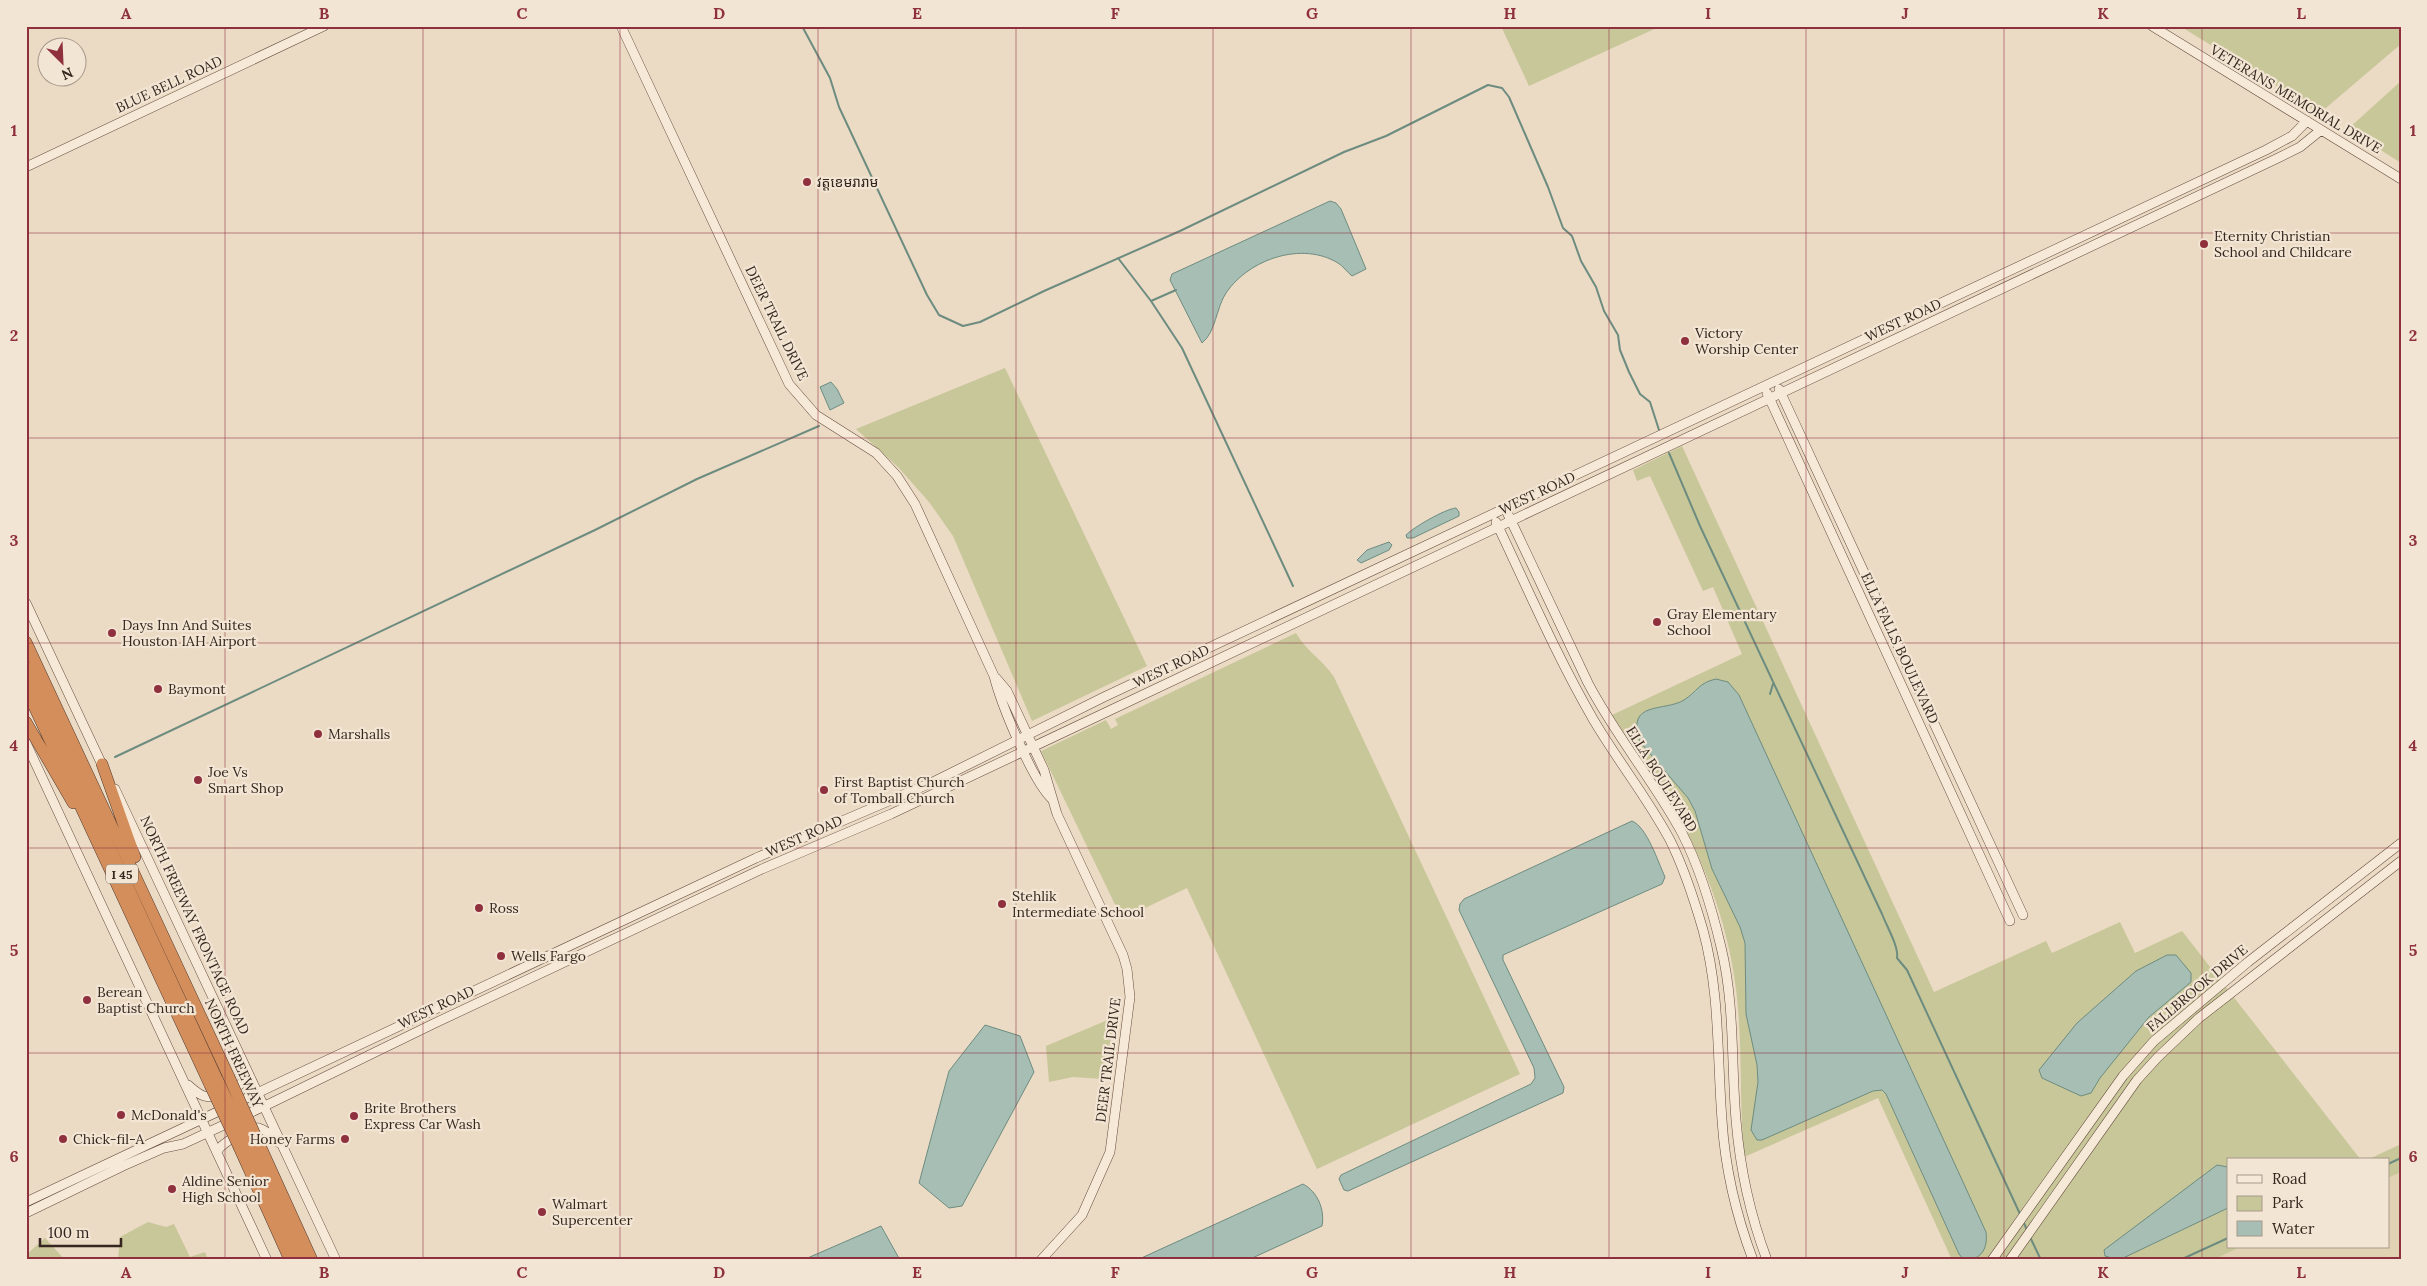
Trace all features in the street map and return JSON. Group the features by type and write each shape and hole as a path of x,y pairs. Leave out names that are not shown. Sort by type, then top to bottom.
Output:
{"highway":[{"name":"NORTH FREEWAY","path":"26,642 172,954 219,1081"},
{"name":"NORTH FREEWAY","path":"26,667 248,1143 300,1260"},
{"name":"NORTH FREEWAY","path":"26,688 84,812 219,1081"},
{"path":"26,722 72,802 84,812"},
{"path":"102,764 131,849 172,954"},
{"name":"NORTH FREEWAY","path":"248,1143 290,1260"},
{"name":"NORTH FREEWAY","path":"248,1143 312,1260"}],"main road":[{"name":"BLUE BELL ROAD","path":"26,167 324,26"},
{"name":"DEER TRAIL DRIVE","path":"621,26 789,384 816,415 876,453 897,476 915,504 994,676 999,695 1023,737 1044,791 1052,798 1057,814 1123,955 1127,969 1130,997 1110,1152 1082,1215 1041,1260"},
{"name":"VETERANS MEMORIAL DRIVE","path":"2152,26 2401,180"},
{"name":"WEST ROAD","path":"26,1213 187,1126 756,858 933,782 1101,699 2269,148 2292,136 2307,121"},
{"name":"WEST ROAD","path":"26,1202 121,1162 183,1144 762,869 849,830 891,814 2263,165 2300,147 2320,130"},
{"path":"2263,165 2269,148"},
{"path":"2194,184 2199,195"},
{"path":"1952,296 1958,310"},
{"path":"1871,336 1877,348"},
{"name":"ELLA FALLS BOULEVARD","path":"1775,381 2023,915"},
{"name":"ELLA FALLS BOULEVARD","path":"1764,386 2010,921"},
{"name":"ELLA BOULEVARD","path":"1505,508 1559,625 1602,709 1679,828 1690,850 1709,902 1722,949 1730,993 1738,1147 1748,1196 1766,1259"},
{"name":"ELLA BOULEVARD","path":"1492,514 1592,717 1670,841 1696,906 1707,945 1716,994 1725,1148 1736,1207 1753,1260"},
{"path":"1326,594 1332,604"},
{"name":"NORTH FREEWAY FRONTAGE ROAD","path":"26,602 102,764 129,815 336,1260"},
{"path":"1548,630 1559,625"},
{"path":"1255,627 1260,638"},
{"path":"1906,694 1919,688"},
{"path":"1101,699 1108,711"},
{"path":"1592,717 1602,709"},
{"path":"26,743 267,1260"},
{"path":"933,782 937,792"},
{"path":"1955,800 1968,794"},
{"path":"846,820 849,830"},
{"name":"FALLBROOK DRIVE","path":"1992,1260 2123,1076 2148,1048 2169,1027 2401,843"},
{"path":"756,858 762,869"},
{"name":"FALLBROOK DRIVE","path":"2013,1256 2137,1080 2158,1057 2199,1018 2401,860"},
{"path":"1696,906 1709,902"},
{"path":"2320,906 2329,916"},
{"path":"428,1014 433,1024"},
{"path":"362,1044 368,1055"},
{"path":"2148,1048 2158,1057"},
{"path":"185,1084 206,1097 215,1096 240,1085 249,1075"},
{"path":"187,1126 195,1104"},
{"path":"217,1151 225,1141 254,1128 266,1132 282,1145"},
{"path":"160,1139 164,1148"},
{"path":"1725,1148 1738,1147"},
{"path":"2011,1234 2025,1240"}],"shaded area":[{"path":"2401,1172 2401,1260 2213,1260 2238,1248 2390,1248 2390,1177"}],"green space":[{"path":"1501,26 1661,26 1529,86"},
{"path":"2180,26 2401,26 2401,44 2320,113"},
{"path":"2401,81 2401,163 2348,129"},
{"path":"1005,368 1147,666 1032,721 953,536 929,502 898,467 856,429"},
{"path":"1682,446 1934,992 2046,941 2052,953 2120,922 2135,953 2182,931 2359,1158 2227,1158 2227,1248 2238,1248 2213,1260 1952,1260 1878,1098 1744,1157 1736,989 1727,939 1720,914 1702,865 1680,819 1654,776 1612,715 1742,654 1713,587 1703,591 1650,476 1637,481 1633,470"},
{"path":"1296,633 1305,646 1325,665 1334,677 1520,1074 1317,1169 1187,888 1122,919 1041,751 1106,720 1111,729 1118,725 1115,719"},
{"path":"1110,1019 1114,1025 1102,1079 1073,1077 1049,1082 1046,1046"},
{"path":"2401,1144 2401,1172 2390,1177 2390,1158 2371,1158"},
{"path":"148,1222 166,1227 174,1224 190,1257 205,1252 208,1260 118,1260 120,1237"},
{"path":"45,1238 65,1260 26,1260 26,1255"}],"water":[{"path":"1330,201 1336,203 1341,209 1366,269 1352,276 1338,263 1324,257 1309,254 1277,257 1262,263 1236,281 1226,293 1210,333 1202,343 1170,280 1172,274"},
{"path":"831,382 844,403 830,410 820,387"},
{"path":"1456,508 1459,516 1413,538 1407,538 1406,535 1422,523"},
{"path":"1389,542 1392,545 1389,550 1361,563 1357,560 1367,550"},
{"path":"1716,679 1728,682 1739,695 1986,1232 1985,1248 1975,1258 1964,1260 1959,1254 1886,1094 1882,1090 1873,1091 1762,1140 1757,1140 1751,1130 1758,1082 1757,1065 1746,1014 1745,943 1740,927 1712,869 1695,811 1688,798 1640,742 1637,729 1638,719 1642,713 1676,704 1689,697 1702,685"},
{"path":"1632,821 1642,830 1652,846 1665,877 1662,884 1503,955 1503,960 1564,1087 1563,1093 1348,1191 1344,1190 1339,1179 1341,1175 1531,1084 1535,1078 1534,1068 1459,910 1460,904 1464,899"},
{"path":"2167,955 2176,955 2191,973 2191,982 2149,1017 2100,1078 2091,1093 2081,1096 2042,1078 2039,1070 2077,1023 2136,971"},
{"path":"985,1025 1020,1036 1034,1072 962,1206 949,1208 919,1183 949,1071"},
{"path":"2217,1165 2227,1167 2227,1208 2119,1260 2105,1256 2104,1250"},
{"path":"1303,1184 1313,1192 1319,1202 1323,1220 1322,1226 1248,1260 1137,1260"},
{"path":"881,1226 900,1260 803,1260"}],"waterway":[{"path":"802,26 830,78 839,107 927,295 939,315 963,326 980,322 1044,291 1180,231 1344,152 1386,136 1488,85 1502,88 1509,97 1548,187 1563,228 1572,236 1581,261 1596,287 1604,311 1618,335 1620,350 1629,372 1640,394 1650,402 1659,430"},
{"path":"1118,258 1151,301 1182,348 1293,586"},
{"path":"1151,301 1176,290"},
{"path":"115,757 595,530 697,479 819,426"},
{"path":"1669,453 1700,526 1882,914 1894,943 1897,958 1907,970 2020,1214"},
{"path":"1770,694 1773,684"},
{"path":"2390,1163 2401,1158"},
{"path":"2023,1221 2027,1230"},
{"path":"2030,1237 2041,1260"},
{"path":"2180,1260 2227,1238"}],"place":[{"name":"វត្តខេមរារាម","path":"807,182"},
{"name":"Eternity Christian School and Childcare","path":"2204,244"},
{"name":"Victory Worship Center","path":"1685,341"},
{"name":"Gray Elementary School","path":"1657,622"},
{"name":"Days Inn And Suites Houston IAH Airport","path":"112,633"},
{"name":"Baymont","path":"158,689"},
{"name":"Marshalls","path":"318,734"},
{"name":"Joe Vs Smart Shop","path":"198,780"},
{"name":"First Baptist Church of Tomball Church","path":"824,790"},
{"name":"Stehlik Intermediate School","path":"1002,904"},
{"name":"Ross","path":"479,908"},
{"name":"Wells Fargo","path":"501,956"},
{"name":"Berean Baptist Church","path":"87,1000"},
{"name":"McDonald's","path":"121,1115"},
{"name":"Brite Brothers Express Car Wash","path":"354,1116"},
{"name":"Chick-fil-A","path":"63,1139"},
{"name":"Honey Farms","path":"345,1139"},
{"name":"Aldine Senior High School","path":"172,1189"},
{"name":"Walmart Supercenter","path":"542,1212"}]}
